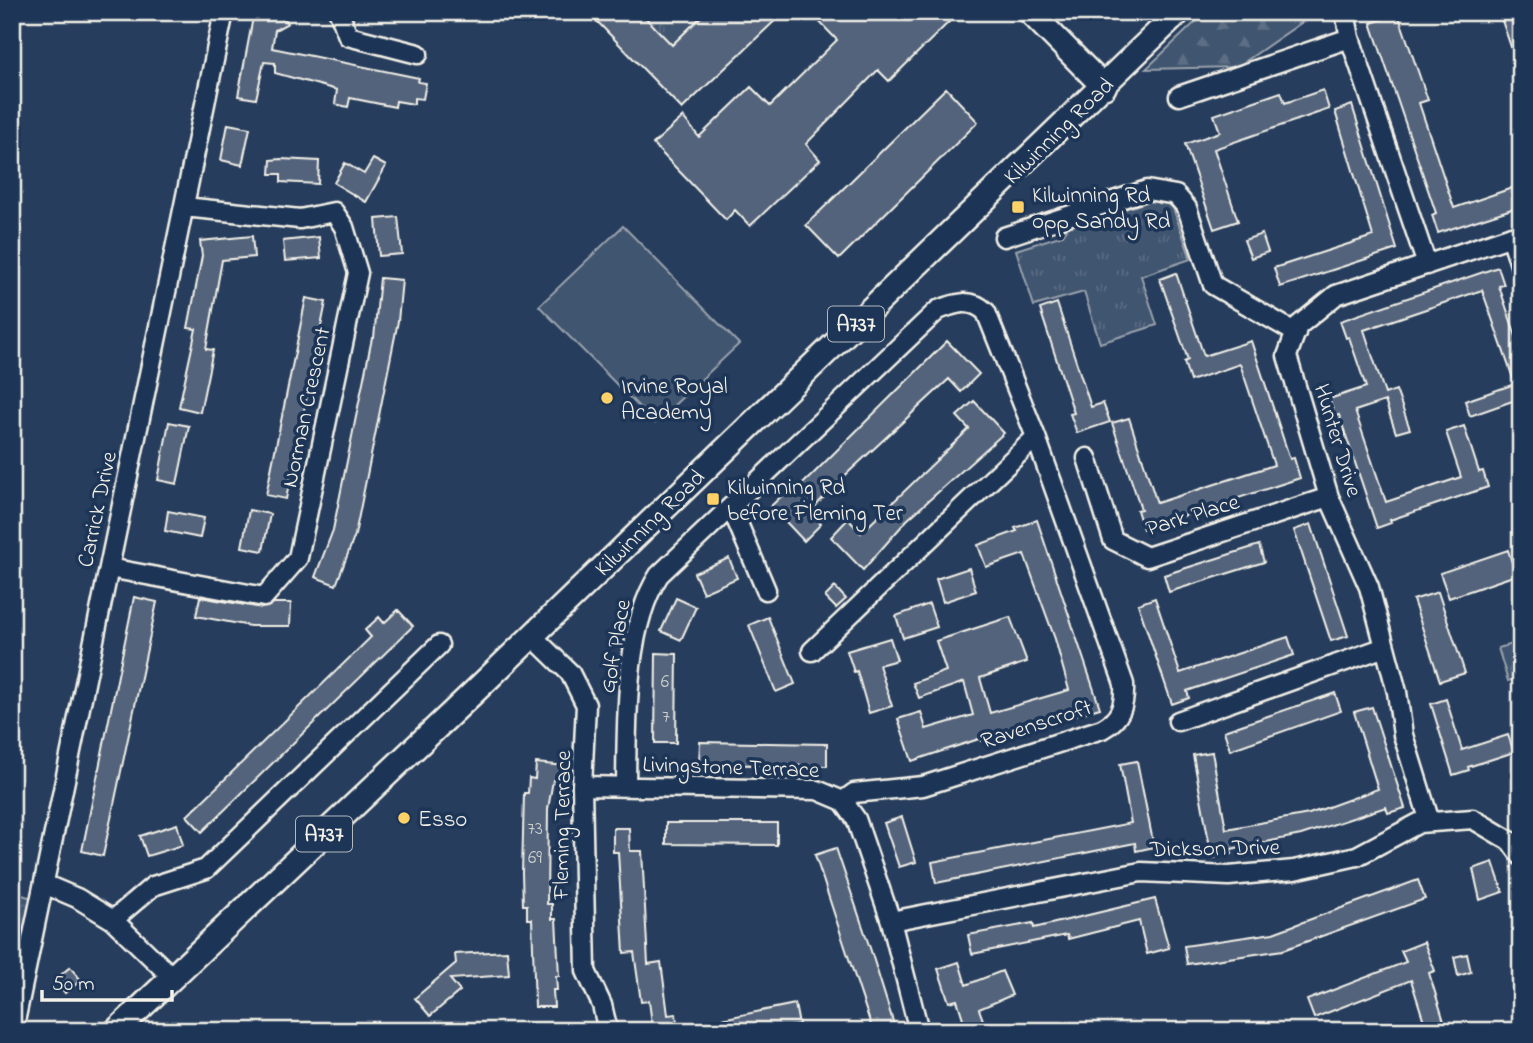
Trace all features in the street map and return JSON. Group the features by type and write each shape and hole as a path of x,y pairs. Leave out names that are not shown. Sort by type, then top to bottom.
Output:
{"main road":[{"path":"1030,12 1104,87"},
{"name":"Kilwinning Road","path":"116,1031 532,636 1180,12"}],"street":[{"name":"Carrick Drive","path":"16,1017 224,12"},
{"path":"339,12 348,36 418,54"},
{"path":"1345,12 1350,38 1427,265"},
{"path":"1179,96 1350,38"},
{"path":"1004,237 1147,190 1176,195 1186,208 1213,285 1296,333 1298,326 1336,295 1516,235 1521,268"},
{"name":"Norman Crescent","path":"109,568 264,597 298,558 358,274 344,227 334,212 300,219 184,207"},
{"name":"Ravenscroft","path":"731,506 938,310 953,304 977,304 986,312 1036,437 1124,684 1119,717 1102,729 923,786 854,793 843,801"},
{"name":"Hunter Drive","path":"1296,333 1287,356 1329,497 1369,587 1397,692 1403,736 1430,822"},
{"path":"812,651 1036,437"},
{"name":"Park Place","path":"1087,458 1113,540 1147,557 1329,497"},
{"path":"731,506 766,590"},
{"name":"Golf Place","path":"626,786 628,708 638,626 645,600 659,575 731,506"},
{"name":"Fleming Terrace","path":"532,636 570,673 584,698 588,720 582,786 586,971 602,1005 608,1031"},
{"path":"113,920 153,886 206,869 439,645"},
{"path":"1178,721 1385,647"},
{"name":"Livingstone Terrace","path":"582,786 817,790 843,801 856,819 891,921 919,1031"},
{"name":"Dickson Drive","path":"891,921 1141,872 1229,876 1294,870 1357,856 1419,823 1473,819 1510,841 1521,856"},
{"path":"44,884 77,898 113,920 172,977"}],"green space":[{"path":"640,12 706,12 672,45"},
{"path":"1206,12 1317,12 1237,67 1146,69"},
{"path":"1160,198 1173,208 1191,259 1141,276 1157,325 1100,343 1084,292 1034,306 1016,250 1063,235 1069,226"},
{"path":"623,226 739,344 655,423 539,306"},
{"path":"1521,642 1521,677 1508,681 1498,648"},
{"path":"12,892 32,898 12,997"}],"building":[{"path":"254,12 282,15 288,23 275,30 272,48 419,78 418,82 426,83 423,99 414,98 414,104 396,101 395,107 350,98 348,107 335,104 337,90 275,73 275,63 264,62 256,99 238,96"},
{"path":"588,12 640,12 672,45 706,12 784,12 682,109"},
{"path":"810,12 959,12 889,81 878,70 806,144 820,160 750,226 735,210 726,220 653,144 683,117 699,137 751,87 770,106 837,40"},
{"path":"1499,12 1521,12 1521,67 1518,67"},
{"path":"1398,14 1428,100 1419,103 1454,208 1521,185 1521,206 1438,233 1432,215 1436,213 1371,23"},
{"path":"946,88 978,122 839,259 806,225"},
{"path":"1323,90 1329,109 1214,149 1238,221 1214,229 1185,144 1220,132 1214,115 1281,92 1285,103"},
{"path":"1352,105 1397,249 1280,287 1274,268 1373,236 1335,111"},
{"path":"228,124 250,128 242,165 221,160"},
{"path":"373,159 386,166 366,202 334,183 345,163 364,174"},
{"path":"271,160 319,161 318,184 281,182 281,174 270,174"},
{"path":"398,217 402,254 379,256 376,219"},
{"path":"1262,234 1268,252 1251,258 1244,240"},
{"path":"252,236 254,257 222,260 206,349 213,350 200,412 179,407 196,329 188,328 202,256 200,241"},
{"path":"319,237 321,258 285,261 283,241"},
{"path":"1498,267 1504,285 1499,286 1521,351 1521,398 1470,416 1465,401 1515,384 1482,290 1364,330 1385,394 1396,390 1410,429 1396,433 1385,401 1355,411 1386,502 1461,477 1446,432 1464,426 1479,472 1483,471 1488,487 1390,520 1391,523 1377,528 1339,415 1335,416 1329,399 1366,387 1349,337 1346,338 1340,321"},
{"path":"1176,273 1204,356 1251,341 1290,459 1294,458 1300,478 1143,529 1137,510 1141,509 1112,423 1129,418 1157,503 1274,465 1240,364 1190,381 1184,362 1188,360 1160,279"},
{"path":"380,278 402,280 398,321 355,535 336,585 315,577 333,530 374,338"},
{"path":"306,298 326,302 286,499 266,495"},
{"path":"1057,303 1091,407 1103,403 1110,422 1077,433 1070,414 1074,413 1040,309"},
{"path":"947,341 979,374 961,392 949,379 838,482 810,512 821,524 804,541 771,506 788,490 792,494"},
{"path":"974,401 1004,433 907,520 863,570 831,537 848,519 861,533 969,429 957,416"},
{"path":"169,422 189,426 177,484 158,480"},
{"path":"249,510 270,514 263,551 242,547"},
{"path":"168,511 204,518 200,538 165,531"},
{"path":"1037,520 1100,708 982,741 982,738 912,761 898,719 921,712 926,729 973,715 964,682 919,698 913,683 946,671 936,641 1010,617 1027,662 980,678 990,713 1069,690 1055,639 1024,554 986,567 978,545 1017,531 1015,528"},
{"path":"1311,524 1348,636 1331,641 1294,530"},
{"path":"1259,545 1264,562 1169,592 1164,575"},
{"path":"1508,550 1516,575 1449,598 1440,573"},
{"path":"729,558 737,578 703,593 694,573"},
{"path":"969,568 976,591 943,602 936,579"},
{"path":"835,587 846,599 836,608 825,597"},
{"path":"1438,592 1465,673 1440,681 1413,600"},
{"path":"134,597 157,602 103,856 82,851"},
{"path":"200,597 262,608 274,603 291,603 290,626 250,626 196,616"},
{"path":"676,598 696,607 681,640 661,631"},
{"path":"1155,598 1180,673 1288,637 1294,655 1187,691 1189,698 1172,704 1138,604"},
{"path":"929,604 937,627 903,638 896,616"},
{"path":"398,610 413,626 202,832 187,816 371,637 365,630 379,617 384,623"},
{"path":"768,617 795,684 776,692 749,625"},
{"path":"890,638 897,660 879,665 892,706 869,713 857,671 854,672 847,651"},
{"path":"656,653 677,654 676,743 655,743"},
{"path":"1335,693 1341,711 1230,750 1224,731"},
{"path":"1446,699 1462,750 1508,735 1514,752 1468,767 1469,770 1453,775 1431,704"},
{"path":"1372,707 1405,808 1388,813 1386,807 1301,835 1231,849 1232,854 1212,858 1193,755 1212,752 1226,829 1309,814 1378,789 1354,712"},
{"path":"700,742 827,744 827,766 699,764"},
{"path":"1137,761 1154,847 1136,851 1135,843 936,883 932,862 1131,823 1120,764"},
{"path":"536,763 565,766 564,781 553,780 548,809 547,904 552,904 552,919 556,919 559,976 556,976 557,990 553,990 554,1007 535,1007 532,919 527,919 527,905 523,905 524,793 528,793 529,778 535,779"},
{"path":"902,817 916,862 899,867 884,823"},
{"path":"666,823 777,823 777,845 666,844"},
{"path":"177,824 183,845 147,856 140,836"},
{"path":"613,828 629,828 630,851 642,851 648,964 661,962 668,1015 676,1014 678,1031 653,1031 649,1001 641,1002 634,952 624,953 618,852 613,852"},
{"path":"836,848 896,1031 873,1031 849,959 815,855"},
{"path":"1493,862 1503,892 1480,900 1473,869"},
{"path":"1418,880 1425,899 1283,950 1187,964 1184,946 1273,933"},
{"path":"1155,899 1169,948 1147,954 1139,921 1068,939 1067,935 972,954 968,935 1033,923 1034,928"},
{"path":"1424,942 1435,971 1429,973 1447,1031 1427,1031 1411,980 1314,1018 1307,1000 1406,962 1401,951"},
{"path":"507,951 509,975 450,979 460,991 430,1016 415,998 456,963 455,954"},
{"path":"1467,954 1471,972 1458,976 1454,957"},
{"path":"959,962 966,985 1002,971 1012,995 979,1009 987,1031 967,1031 957,1000 949,1002 938,969"},
{"path":"70,967 81,980 65,993 55,980"},
{"path":"795,1004 799,1025 770,1031 697,1031 697,1024"}],"place":[{"name":"Kilwinning Rd opp Sandy Rd","path":"1018,207"},
{"name":"Irvine Royal Academy","path":"607,398"},
{"name":"Kilwinning Rd before Fleming Ter","path":"713,499"},
{"name":"Esso","path":"404,818"}]}
